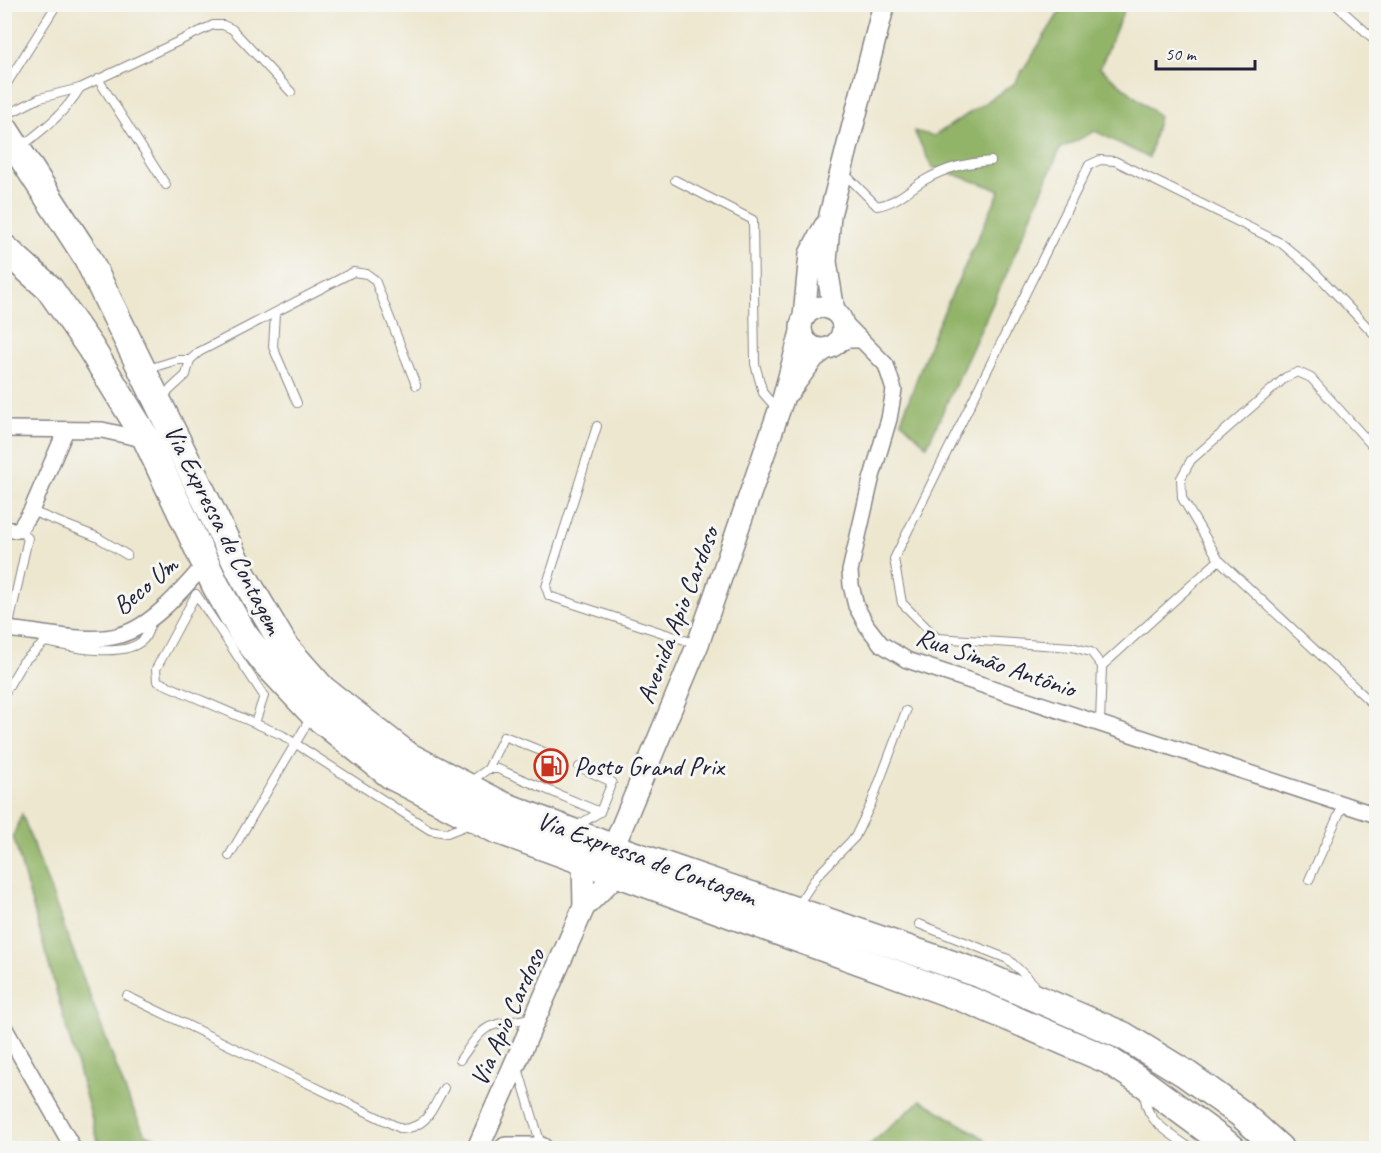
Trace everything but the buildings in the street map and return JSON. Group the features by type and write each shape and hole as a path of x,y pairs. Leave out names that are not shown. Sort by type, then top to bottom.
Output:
{"highway":[{"name":"Via Expressa de Contagem","path":"9,142 35,176 87,257 242,574 285,647 322,689 408,756 502,805 568,831 616,860 971,1001 1108,1060 1145,1083 1225,1147"},
{"name":"Via Expressa de Contagem","path":"4,248 49,288 90,346 147,440 201,556 244,635 268,665 314,713 392,776 478,820 583,861 616,860 795,910 980,974 1124,1036 1186,1074 1240,1113 1279,1149"}],"street":[{"name":"Avenida Apio Cardoso","path":"836,314 826,262 831,215 884,4"},
{"name":"Avenida Apio Cardoso","path":"616,860 698,644 781,405 803,324 810,254 831,215"},
{"path":"829,347 842,333 836,314 818,308 803,324 810,346 829,347 848,340 860,340"},
{"name":"Rua Simão Antônio","path":"836,314 886,365 894,390 890,419 871,480 850,571 856,606 880,644 907,660 1377,815"},
{"name":"Avenida Apio Cardoso","path":"781,405 814,357 829,347"},
{"path":"4,429 102,430 147,440"},
{"path":"12,530 31,511 66,430"},
{"name":"Beco Um","path":"6,629 102,638 134,630 156,614 201,556"},
{"name":"Via Apio Cardoso","path":"478,1149 584,907 616,860"},
{"name":"Via Apio Cardoso","path":"583,861 584,907"},
{"path":"4,1027 73,1149"},
{"path":"506,1149 542,1149"}],"lane":[{"path":"4,88 57,4"},
{"path":"1335,4 1377,41"},
{"path":"4,116 40,99 80,88 213,25 223,25 232,29 291,92"},
{"path":"98,79 166,184"},
{"path":"9,142 57,119 69,107 80,88"},
{"path":"1100,722 1102,666 1091,652 1083,648 937,638 902,603 894,559 1089,165 1100,160 1115,162 1281,243 1314,271 1377,336"},
{"path":"842,171 877,207 891,204 922,182 954,165 991,162"},
{"path":"675,180 753,220 755,364 763,393 781,405"},
{"path":"158,401 186,375 190,360 199,352 353,272 367,274 375,280 416,385"},
{"path":"275,313 273,347 297,403"},
{"path":"144,371 177,360 190,360"},
{"path":"1377,450 1311,378 1298,372 1286,377 1191,460 1181,478 1182,498 1219,560 1377,707"},
{"path":"597,426 546,586 549,596 698,644"},
{"path":"31,511 97,537 127,555"},
{"path":"6,629 28,538 12,530"},
{"path":"1102,666 1219,560"},
{"path":"255,723 264,696 196,594 155,677 157,681 255,723 294,743 430,830 447,833 478,820"},
{"path":"4,694 23,662 45,642 82,649 126,650 143,640 156,614"},
{"path":"795,910 817,876 855,837 871,804 906,711"},
{"path":"229,856 294,743 314,713"},
{"path":"465,785 488,769 504,736 561,759"},
{"path":"568,831 600,812 612,782 579,767"},
{"path":"488,769 498,769 600,812"},
{"path":"1309,880 1344,803"},
{"path":"918,924 1008,959 1034,984 1036,998"},
{"path":"127,996 402,1129 415,1128 424,1123 444,1088"},
{"path":"460,1060 480,1030 490,1025 537,1017"},
{"path":"517,1063 542,1149"},
{"path":"1145,1083 1144,1103 1149,1117 1190,1149"}],"green space":[{"path":"1064,5 1126,5 1100,68 1159,116 1149,158 1095,131 1060,149 1005,277 927,446 901,421 934,333 1000,190 932,167 914,131 934,136 1014,84"},
{"path":"22,814 128,1098 145,1134 188,1148 100,1148 13,836"},
{"path":"921,1100 985,1139 984,1148 866,1148"}],"place":[{"name":"Posto Grand Prix","path":"551,766"}]}
